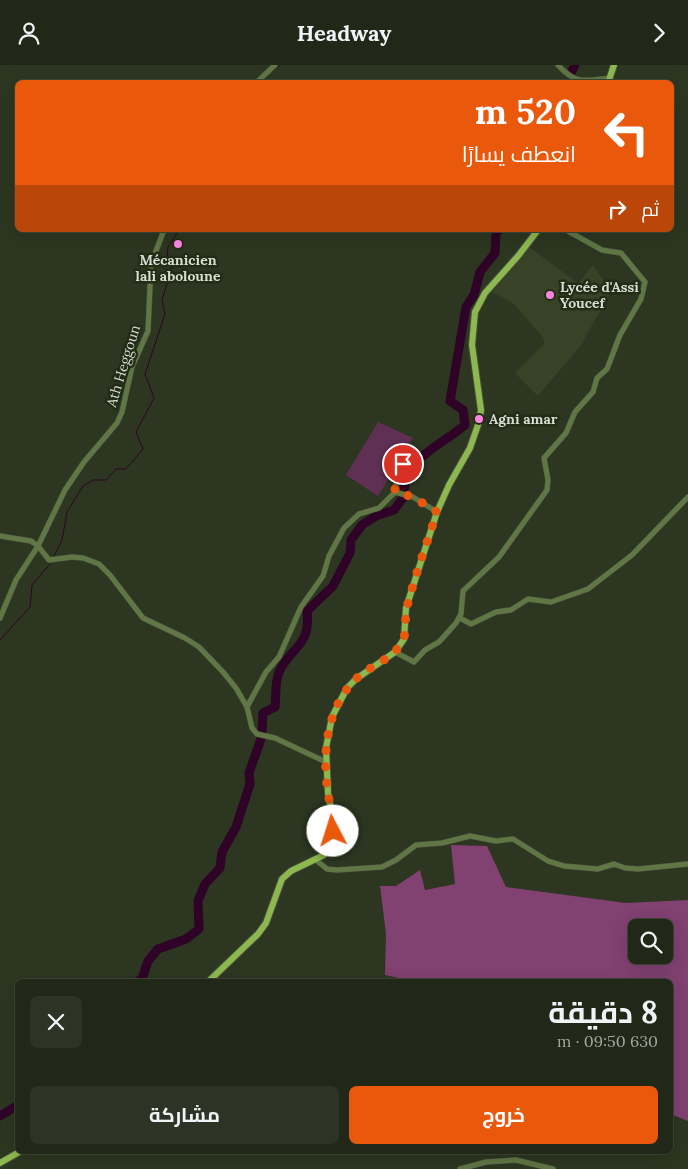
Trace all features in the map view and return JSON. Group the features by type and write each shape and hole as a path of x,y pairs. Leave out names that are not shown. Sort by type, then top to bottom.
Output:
{"main road":[{"path":"609,80 614,65"},
{"path":"211,979 258,934 266,923 282,879 292,871 316,860 328,850 333,831 326,761 328,730 332,717 348,688 368,669 395,652 404,639 406,607 437,512 448,485 470,448 479,422 481,410 472,345 475,312 485,293 536,232"},
{"path":"0,1163 16,1154"}],"street":[{"path":"259,80 275,65"},
{"path":"558,65 575,80"},
{"name":"Ath Heggoun","path":"0,618 16,580 38,546 66,490 84,462 117,423 122,411 132,367 148,331 151,264 163,232"},
{"path":"395,652 414,662 425,650 439,642 460,618 463,591 499,557 547,490 548,480 544,458 566,433 576,412 593,392 597,378 607,369 620,335 632,317 645,286 643,277 621,253 602,250 570,232"},
{"path":"247,707 266,672 279,657 301,607 323,576 329,556 344,528 359,514 379,508 395,492 403,464"},
{"path":"395,492 413,497 437,512"},
{"path":"460,618 471,624 496,612 512,609 528,599 551,602 588,589 632,555 688,497"},
{"path":"0,536 31,541 38,546 49,560 72,557 83,558 99,564 144,618 199,647 236,688 247,707 252,728 257,734 275,738 326,761"},
{"path":"316,860 327,869 382,867 396,861 416,845 442,843 470,836 496,841 513,839 548,861 564,866 598,869 614,864 625,868 638,869 688,863"},
{"path":"460,1169 486,1162 516,1160 553,1169"}],"shaded area":[{"path":"529,247 578,283 593,265 611,292 581,345 538,396 515,373 545,343 540,334 514,304 492,292"},
{"path":"378,422 413,438 378,496 346,475"},
{"path":"451,845 487,846 506,887 626,903 688,900 688,1121 673,1115 673,979 404,979 385,975 386,934 380,886 396,886 420,870 425,890 455,884"}],"waterway":[{"path":"271,72 280,65"},
{"path":"571,73 575,65"},
{"path":"264,80 268,75"},
{"path":"54,556 62,540 67,512 83,486 93,480 106,480 116,469 126,469 143,449 136,432 154,398 145,374 165,314 162,300 173,265 167,260 168,247 178,232"},
{"path":"404,490 406,479 418,460 465,425 463,410 450,401 466,307 474,295 480,272 495,253 497,232"},
{"path":"262,731 263,713 275,707 276,685 279,672 306,632 307,611 333,586 350,553 351,540 362,525 376,516 394,510 403,498"},
{"path":"0,640 30,607 32,585 50,564"},
{"path":"142,979 148,961 158,949 186,939 199,929 198,901 205,884 220,868 222,852 236,827 250,784 249,773 261,739"},
{"path":"0,1116 15,1107"}],"place":[{"name":"Mécanicien lali aboloune","path":"178,244"},
{"name":"Lycée d'Assi Youcef","path":"550,295"},
{"name":"Agni amar","path":"479,419"}],"route":[{"path":"333,831 326,778 326,748 332,717 338,703 356,679 395,652 404,639 406,607 437,512 413,497 395,492 403,464"}]}
